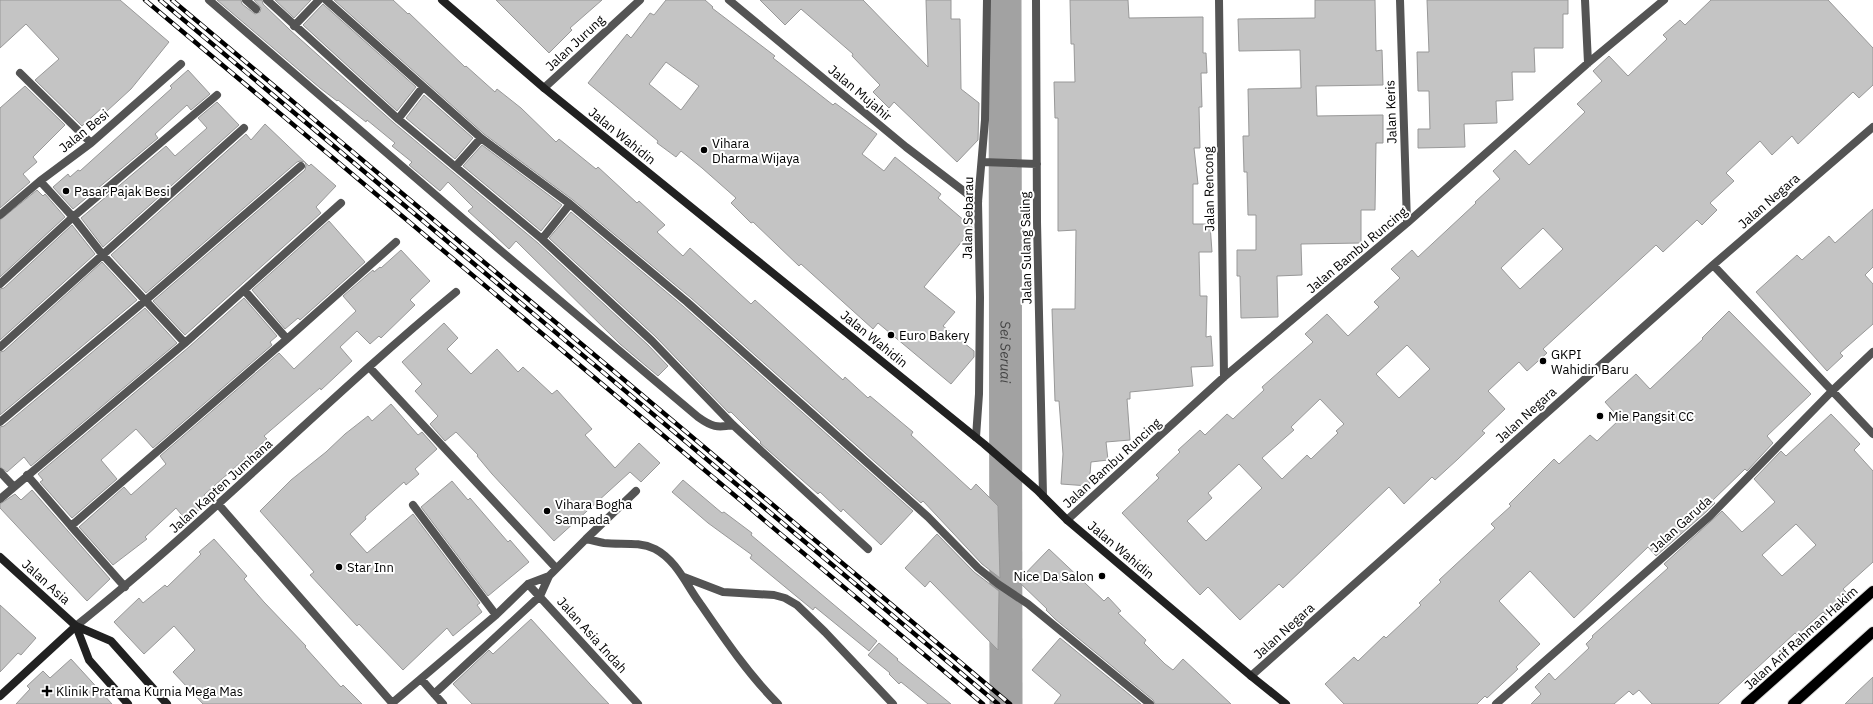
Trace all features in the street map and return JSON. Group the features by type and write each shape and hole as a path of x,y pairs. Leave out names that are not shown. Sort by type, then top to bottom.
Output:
{"main road":[{"name":"Jalan Arif Rahman Hakim","path":"1746,704 1873,591"},
{"path":"1793,704 1873,632"}],"street":[{"path":"209,0 475,229 698,418 719,428 733,425"},
{"path":"246,0 256,8"},
{"path":"267,0 398,119 542,239 652,341 733,425 868,549"},
{"path":"294,26 319,0"},
{"path":"326,0 481,138 570,204 688,302 928,516 978,568 998,584 1028,604 1150,704"},
{"name":"Jalan Wahidin","path":"442,0 544,88 976,437 1040,493 1067,520 1286,704"},
{"name":"Jalan Jurung","path":"544,88 640,0"},
{"name":"Jalan Mujahir","path":"729,0 906,147 978,202"},
{"name":"Jalan Sebarau","path":"976,437 980,379 978,202 985,120 987,0"},
{"name":"Jalan Sulang Saling","path":"1036,0 1033,164 1040,493"},
{"name":"Jalan Rencong","path":"1219,0 1224,377"},
{"name":"Jalan Keris","path":"1400,0 1407,223"},
{"path":"1585,0 1588,63"},
{"name":"Jalan Bambu Runcing","path":"1067,520 1224,377 1407,223 1588,63 1664,0"},
{"name":"Jalan Besi","path":"0,215 40,181 91,143 181,64"},
{"path":"20,73 91,143"},
{"path":"398,119 423,87"},
{"path":"0,284 73,217 217,95"},
{"name":"Jalan Negara","path":"1251,676 1714,265 1873,127"},
{"path":"0,347 244,128"},
{"path":"456,166 481,138"},
{"path":"982,162 1033,164"},
{"path":"0,422 146,300 301,166"},
{"path":"40,181 73,217 102,254 185,343"},
{"path":"0,499 26,475 185,343 341,203"},
{"path":"542,239 570,204"},
{"path":"70,526 287,339 396,242"},
{"path":"1714,265 1873,434"},
{"path":"244,290 287,339"},
{"name":"Jalan Kapten Jumhana","path":"0,696 76,626 125,587 219,505 369,368 456,292"},
{"name":"Jalan Garuda","path":"1496,704 1710,516 1832,391 1873,352"},
{"path":"369,368 556,568"},
{"path":"0,472 14,487"},
{"path":"26,475 125,587"},
{"path":"434,694 540,596 549,576 556,568 636,491"},
{"path":"219,505 392,704 496,615 528,584 549,576"},
{"path":"413,505 496,615"},
{"path":"586,539 605,543 638,543 655,549 670,560 684,577 699,602 749,671 778,704"},
{"name":"Jalan Asia","path":"0,557 76,626 111,641 167,704"},
{"path":"684,577 723,592 774,595 785,598 797,604 893,704"},
{"name":"Jalan Asia Indah","path":"528,584 638,704"},
{"name":"Jalan Asia","path":"76,626 89,660 128,704"},
{"path":"421,679 443,704"}],"building":[{"path":"0,0 120,0 169,42 131,89 107,111 103,107 82,126 35,80 59,59 26,24 0,48"},
{"path":"217,0 241,0 242,4 255,14 260,12 261,8 254,0 262,0 263,4 290,30 394,123 538,243 648,345 668,366 658,376 620,344 516,241 509,249 468,211 473,207 448,182 440,191 409,165 412,162 392,146 395,143 367,120 366,122 320,88"},
{"path":"275,0 311,0 294,18"},
{"path":"334,0 393,0 408,14 409,13 465,67 466,66 495,92 497,89 521,108 556,142 559,139 596,169 598,167 637,203 639,201 665,225 657,232 683,256 690,248 751,304 755,300 843,380 845,377 868,398 870,396 913,432 911,435 971,490 976,484 998,506 1000,578 982,564 923,501 921,503 691,298 573,200 484,134"},
{"path":"496,0 602,0 570,28 572,30 549,53"},
{"path":"666,0 705,0 713,7 712,8 775,56 773,58 833,105 835,103 877,134 862,154 884,171 895,157 941,194 938,198 973,228 924,287 955,312 943,326 974,351 974,357 951,384 878,323 873,329 801,264 799,266 753,222 751,223 731,203 736,198 702,168 681,151 676,157 657,143 658,141 588,83 627,34 631,38 650,13 654,15","holes":["666,62 699,86 681,110 649,84"]},
{"path":"760,0 863,0 928,67 926,0 951,0 951,19 960,19 961,89 979,103 978,140 957,162 894,102 889,108 873,92 880,85 852,56 853,54 801,9 785,25"},
{"path":"1070,0 1128,0 1129,18 1203,17 1203,53 1206,53 1207,73 1201,73 1202,107 1199,107 1200,148 1194,148 1198,184 1193,184 1193,224 1210,224 1212,252 1199,252 1200,296 1207,296 1206,337 1211,336 1213,366 1191,367 1193,386 1130,392 1130,399 1127,399 1130,440 1106,442 1108,460 1091,462 1089,486 1061,484 1063,454 1059,401 1055,401 1052,309 1075,309 1076,230 1058,231 1058,118 1055,118 1054,82 1075,82 1074,44 1071,44"},
{"path":"1315,0 1375,0 1376,51 1382,50 1383,85 1316,86 1317,116 1383,115 1383,143 1376,143 1375,210 1361,210 1361,243 1301,244 1302,275 1277,276 1278,317 1241,318 1240,276 1237,276 1237,250 1256,250 1256,215 1248,215 1247,172 1244,172 1243,136 1249,136 1248,89 1301,88 1300,50 1239,51 1238,19 1315,18"},
{"path":"1427,0 1568,0 1568,14 1563,14 1563,48 1534,48 1535,72 1512,72 1513,100 1496,101 1497,123 1464,124 1465,147 1418,148 1418,129 1430,129 1429,91 1418,91 1417,52 1429,52"},
{"path":"1711,0 1828,0 1873,48 1873,85 1859,98 1853,92 1798,144 1792,136 1772,155 1760,141 1726,173 1734,181 1710,203 1717,210 1702,225 1697,220 1663,252 1656,245 1543,349 1547,353 1527,371 1519,362 1488,391 1505,409 1482,431 1485,433 1458,459 1435,480 1432,477 1404,504 1389,487 1283,588 1279,584 1240,620 1208,587 1200,595 1122,513 1159,478 1156,475 1180,452 1178,450 1200,430 1205,435 1227,414 1233,419 1264,390 1262,387 1313,342 1305,334 1327,314 1348,336 1379,307 1374,302 1400,278 1391,269 1412,250 1418,257 1476,203 1475,202 1500,179 1493,171 1515,150 1529,165 1585,112 1577,104 1602,81 1593,71 1609,56 1628,76 1667,39 1663,35 1680,20 1685,25","holes":["1543,228 1563,249 1520,289 1501,268","1407,345 1430,369 1399,398 1376,374","1320,399 1344,424 1336,431 1338,433 1311,459 1307,455 1282,479 1262,458 1294,430 1291,427","1239,464 1262,488 1206,541 1187,521 1212,498 1208,493"]},
{"path":"323,4 416,87 397,111 303,25"},
{"path":"188,70 210,94 191,110 187,105 155,134 158,138 73,209 53,187 68,174 70,177 78,170 80,171 172,88 170,86"},
{"path":"25,86 65,125 33,157 37,162 23,174 30,182 0,208 0,108"},
{"path":"424,95 473,138 455,159 406,118"},
{"path":"217,102 239,125 103,247 81,218 166,146 175,156 207,128 198,118"},
{"path":"265,124 305,162 297,162 146,293 111,255 246,134 251,140"},
{"path":"482,145 562,205 541,231 463,166"},
{"path":"305,162 309,166 311,164 336,186 316,207 321,213 185,335 153,301 305,170"},
{"path":"37,190 43,196 45,194 65,217 0,277 0,220"},
{"path":"1873,209 1873,267 1865,275 1873,284 1873,324 1840,353 1843,356 1827,371 1756,292 1797,255 1802,260 1829,236 1835,243"},
{"path":"571,212 683,306 913,511 881,545 843,509 841,512 820,492 818,494 760,443 761,442 731,412 729,413 656,337 549,238"},
{"path":"329,221 365,262 300,320 298,318 285,329 252,290"},
{"path":"72,225 95,254 0,340 0,289 4,288"},
{"path":"401,250 430,281 410,300 415,305 381,338 379,336 370,344 357,331 340,347 352,361 321,390 320,388 264,436 267,439 204,495 209,502 186,520 176,508 145,537 147,539 113,565 79,527 124,487 131,495 166,464 160,456 279,353 294,369 356,311 343,296 373,270 374,272 380,267 381,268"},
{"path":"102,262 137,300 0,415 0,352 4,351"},
{"path":"244,298 277,336 270,342 272,345 153,448 136,429 101,460 117,479 72,518 40,482 43,480 38,474 189,347"},
{"path":"145,308 177,343 31,466 24,457 7,472 0,467 0,427 4,426"},
{"path":"1729,311 1811,394 1767,436 1773,443 1747,471 1745,469 1712,501 1715,503 1706,512 1656,556 1648,547 1574,618 1530,571 1499,601 1540,644 1516,667 1518,669 1487,698 1485,696 1477,704 1344,704 1325,684 1354,657 1358,661 1384,636 1386,638 1421,605 1419,603 1441,582 1439,580 1495,528 1491,524 1511,506 1509,504 1554,459 1559,464 1590,435 1597,441 1620,419 1605,402 1636,374 1650,389 1703,339 1702,338"},
{"path":"444,323 458,338 447,349 471,374 497,349 518,372 523,367 552,394 557,390 592,429 585,435 615,468 639,443 660,463 641,482 630,472 554,541 492,474 477,456 478,455 456,432 445,441 430,424 438,416 415,391 422,384 402,362"},
{"path":"391,404 418,435 422,432 437,449 415,469 419,474 406,485 404,482 365,517 366,519 350,534 367,553 413,514 480,603 477,605 482,612 453,636 447,628 403,670 359,624 357,626 310,575 314,572 260,511 291,480 326,452 345,434 368,416 372,421"},
{"path":"1831,414 1860,444 1854,450 1873,471 1873,562 1843,589 1848,594 1826,615 1823,612 1797,635 1795,633 1718,704 1652,704 1639,690 1633,695 1629,691 1614,704 1531,704 1541,694 1535,687 1549,673 1555,680 1589,648 1586,644 1593,637 1592,636 1668,568 1664,564 1722,511 1742,532 1775,502 1754,479 1781,451 1786,456","holes":["1796,524 1816,545 1782,576 1762,555"]},
{"path":"683,480 722,513 724,512 752,533 751,535 877,641 869,651 815,607 813,610 750,558 752,555 708,523 672,492"},
{"path":"452,481 468,500 470,498 508,542 510,540 529,562 488,596 421,507"},
{"path":"32,490 110,579 87,601 0,508 0,504 15,494 21,500"},
{"path":"937,534 974,572 999,591 998,650 930,581 925,587 905,568"},
{"path":"214,539 247,576 244,579 264,602 306,646 305,647 341,687 343,685 362,704 203,704 173,672 195,650 174,626 144,654 114,622 139,598 143,603 165,585 167,587 201,554 199,552"},
{"path":"1049,549 1104,601 1108,597 1121,611 1118,613 1146,640 1144,643 1165,664 1173,670 1183,659 1231,704 1155,704 1153,700 1055,619 1046,610 1047,609 1018,581"},
{"path":"0,605 36,638 21,655 18,653 0,672"},
{"path":"531,619 609,704 472,704 453,684 489,650 493,654"},
{"path":"1060,638 1141,704 1054,704 1061,695 1032,670"},
{"path":"879,643 898,659 897,660 951,704 928,704 901,682 899,684 889,674 890,673 868,655"},
{"path":"71,659 112,704 16,704 30,689 27,686 43,671 50,678"},
{"path":"1873,677 1873,704 1845,704 1854,695"}],"waterway":[{"name":"Sei Seruai","path":"1005,0 1006,704"}],"railway":[{"path":"145,0 983,704"},
{"path":"160,0 998,704"},
{"path":"172,0 1010,704"}],"place":[{"name":"Vihara Dharma Wijaya","path":"704,150"},
{"name":"Pasar Pajak Besi","path":"66,191"},
{"name":"Euro Bakery","path":"891,335"},
{"name":"GKPI Wahidin Baru","path":"1543,361"},
{"name":"Mie Pangsit CC","path":"1600,416"},
{"name":"Vihara Bogha Sampada","path":"547,511"},
{"name":"Star Inn","path":"339,567"},
{"name":"Nice Da Salon","path":"1102,576"},
{"name":"Klinik Pratama Kurnia Mega Mas","path":"47,691"}]}
